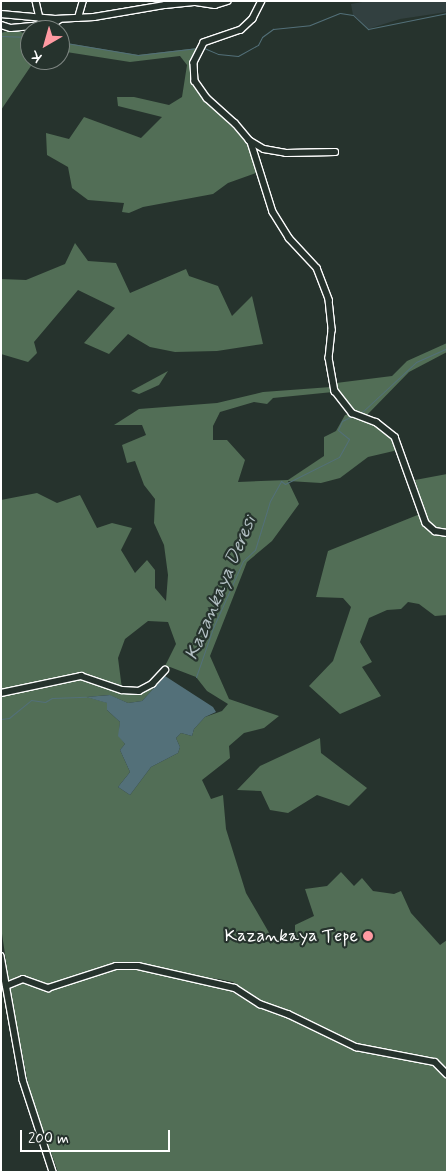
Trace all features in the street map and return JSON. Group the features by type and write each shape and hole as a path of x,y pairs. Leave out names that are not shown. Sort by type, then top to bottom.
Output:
{"street":[{"path":"36,1 40,18"},
{"path":"78,18 82,1"},
{"path":"1,14 61,19 78,18 164,3 196,2 215,5 227,1"},
{"path":"262,1 253,19 241,30 204,43 194,63 195,81 207,98 235,123 248,139 264,149 286,153 335,152"},
{"path":"1,31 12,28 53,24 61,19"},
{"path":"1,25 12,28"},
{"path":"248,139 273,212 289,238 317,268 329,300 332,330 329,358 334,391 352,413 376,422 395,437 426,524 435,531 447,533"},
{"path":"1,693 81,676 122,690 139,691 152,684 165,670"},
{"path":"1,956 23,1080 53,1172"},
{"path":"6,986 23,979 48,988 116,966 138,966 235,988 260,1004 288,1014 356,1047 435,1062 447,1074"}],"shaded area":[{"path":"368,1 447,1 447,12 400,19 368,29 353,15 351,4"}],"green space":[{"path":"14,29 20,32 20,70 28,70 1,110 1,33"},
{"path":"70,44 138,55 199,48 192,62 191,79 201,96 247,142 256,173 228,183 213,194 143,207 129,213 122,212 124,203 88,200 72,188 68,167 47,155 46,133 69,139 84,117 141,138 162,117 118,106 117,97 134,97 169,105 182,97 187,65 180,56 130,62 70,53"},
{"path":"75,243 88,261 116,263 130,293 186,269 189,276 218,286 232,316 252,296 263,344 217,351 175,352 150,347 128,334 109,354 84,343 115,308 78,290 34,342 37,353 28,362 1,354 1,279 26,280 65,264"},
{"path":"447,343 447,352 409,372 366,416 353,411 337,391 336,383 392,376 407,361"},
{"path":"168,371 159,385 139,394 131,391"},
{"path":"331,387 333,392 273,398 267,404 254,402 220,412 213,426 213,440 227,440 245,460 238,482 288,480 324,456 324,437 336,431 345,415 350,414 376,424 394,439 398,450 368,457 340,478 321,483 288,481 299,504 272,541 247,562 210,656 229,699 279,716 264,728 244,733 229,746 230,758 202,780 211,799 223,795 226,829 246,893 275,943 295,933 295,925 314,916 305,889 327,886 341,872 354,886 362,878 373,891 394,894 401,891 411,913 440,945 447,940 447,1070 435,1059 356,1045 286,1010 259,1001 233,982 195,977 137,962 110,965 49,986 23,977 9,982 1,927 1,695 81,677 122,692 139,692 153,685 163,674 165,676 142,701 128,703 109,695 87,697 108,703 107,710 120,722 119,736 125,744 120,750 130,772 118,787 130,795 151,767 178,753 180,747 176,738 181,733 192,736 194,729 205,717 222,711 228,704 207,691 196,677 170,667 163,670 176,644 168,622 148,621 125,639 118,658 122,689 81,674 1,690 1,500 37,493 57,503 80,495 97,528 112,523 132,528 121,550 135,573 147,560 155,570 155,588 166,601 168,575 164,545 154,523 155,499 144,485 135,461 127,463 122,445 146,435 142,425 114,425 139,409 217,403 263,392"},
{"path":"447,474 447,530 437,529 428,522 415,480"},
{"path":"420,514 424,526 435,535 447,536 447,615 435,616 419,604 408,602 401,609 387,610 369,618 360,642 372,662 362,667 381,696 340,714 309,686 333,661 351,607 343,598 316,597 328,551"},
{"path":"320,738 321,753 367,788 349,806 317,795 288,813 270,810 261,791 237,790 260,766"},
{"path":"141,968 195,982 220,985 257,1006 292,1018 356,1049 433,1064 447,1078 447,1172 58,1172 30,1093 9,987 23,981 50,991 116,969"}],"water":[{"path":"165,676 213,707 216,712 205,717 194,729 192,736 181,733 176,738 180,747 178,753 151,767 130,795 118,787 130,772 120,750 125,744 118,736 120,722 107,710 107,703 86,697 110,695 128,703 142,701"}],"waterway":[{"path":"204,48 218,54 238,56 258,45 262,37 273,29 310,25 340,13 353,15 368,29 447,13"},
{"path":"1,36 20,37"},
{"path":"70,44 138,55 198,48"},
{"name":"Kazankaya Deresi","path":"361,413 416,362 447,348"},
{"name":"Kazankaya Deresi","path":"196,677 213,628 243,561 255,550 270,501 281,481 285,484 339,457 349,439 338,430 342,421 352,416"},
{"path":"1,719 9,718 31,700 45,702 52,698 86,697"}],"place":[{"name":"Kazankaya Tepe","path":"368,936"}]}
